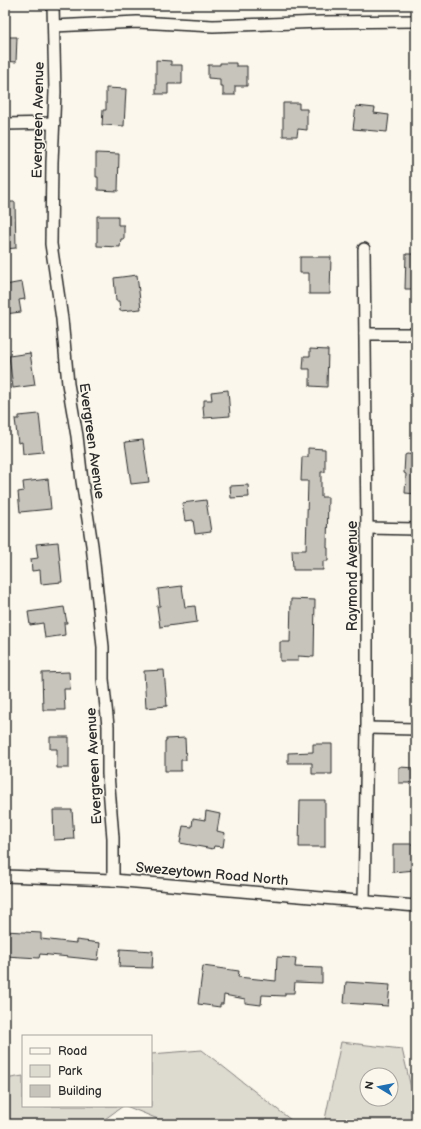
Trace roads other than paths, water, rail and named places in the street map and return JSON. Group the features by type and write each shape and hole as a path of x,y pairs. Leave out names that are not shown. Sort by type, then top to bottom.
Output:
{"street":[{"name":"Evergreen Avenue","path":"54,5 55,92 51,244 62,319 68,384 77,436 82,482 92,545 103,647 103,679 108,726 108,774 113,838 113,880"},
{"path":"54,26 137,22 213,26 321,22 416,21"},
{"path":"5,124 54,123"},
{"name":"Raymond Avenue","path":"364,249 367,528 367,728 364,902"},
{"path":"365,334 416,334"},
{"path":"367,528 416,529"},
{"path":"367,728 416,729"},
{"name":"Swezeytown Road North","path":"5,876 113,880 416,906"}]}
